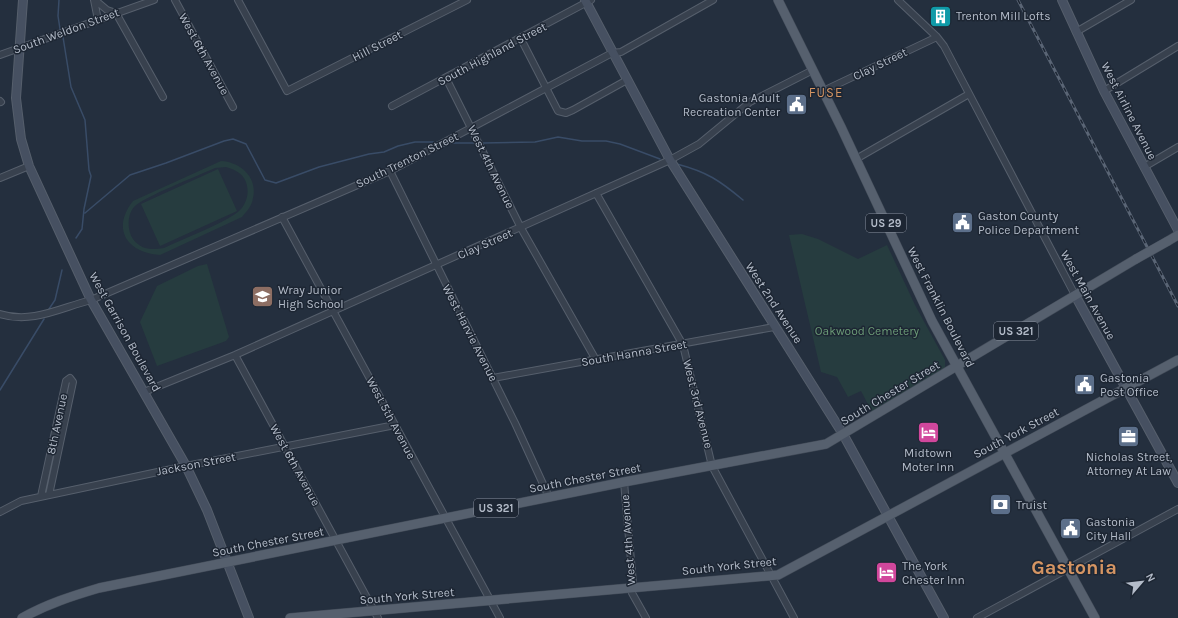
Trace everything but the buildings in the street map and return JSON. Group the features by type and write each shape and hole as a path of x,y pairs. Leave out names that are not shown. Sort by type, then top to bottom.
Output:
{"main road":[{"name":"West Garrison Boulevard","path":"23,0 16,86 17,110 21,139 29,166 91,300 186,466 206,510 249,618"},
{"name":"West Franklin Boulevard","path":"778,0 856,159 915,287 957,367 1095,618"},
{"name":"West Airline Avenue","path":"1062,0 1104,91 1178,230"},
{"name":"West 2nd Avenue","path":"588,1 612,53 670,160 843,434 944,618"},
{"name":"US 321","path":"1075,295 1178,235"},
{"name":"South Chester Street","path":"22,618 69,596 99,588 624,482 820,446 957,367 1075,295"},
{"name":"West Main Avenue","path":"1075,295 1178,483"},
{"name":"South York Street","path":"290,618 377,615 490,601 771,576 788,571 1005,452 1178,360"}],"street":[{"path":"95,0 107,10 116,13 163,97"},
{"path":"95,0 98,20"},
{"name":"South Weldon Street","path":"0,55 154,0"},
{"name":"West 6th Avenue","path":"175,0 233,107"},
{"name":"Hill Street","path":"238,0 287,91 467,0"},
{"name":"South Trenton Street","path":"0,314 9,317 40,316 91,300 390,171 545,87 612,53 621,52 713,0"},
{"name":"West Main Avenue","path":"898,0 937,37 944,46 1075,295"},
{"path":"1076,32 1131,0"},
{"name":"South Highland Street","path":"392,106 521,39 588,1"},
{"name":"Clay Street","path":"823,91 937,37"},
{"path":"521,39 558,111 566,113 627,80"},
{"path":"1104,91 1178,46"},
{"name":"Clay Street","path":"144,392 235,355 670,160 699,144 750,102 813,70"},
{"name":"West 4th Avenue","path":"446,78 521,228 596,360"},
{"path":"856,159 969,94"},
{"path":"1144,167 1178,147"},
{"path":"0,178 29,166"},
{"name":"West Harvie Avenue","path":"390,171 493,378 549,497"},
{"name":"West 3rd Avenue","path":"596,193 683,344 712,466 794,618"},
{"name":"West 5th Avenue","path":"282,217 500,618"},
{"name":"South Hanna Street","path":"493,378 774,326"},
{"name":"West 6th Avenue","path":"235,355 377,615"},
{"name":"8th Avenue","path":"41,496 66,381 70,378 73,382 49,495"},
{"name":"Jackson Street","path":"0,512 21,501 41,496 395,425"},
{"name":"West 4th Avenue","path":"624,482 633,583 632,593 646,618"},
{"path":"977,618 1178,509"}],"green space":[{"path":"221,161 235,164 246,172 250,177 254,190 249,209 242,217 160,255 139,250 126,238 123,230 123,221 126,211 133,201","holes":["226,167 237,171 246,182 248,189 247,198 241,209 216,225 164,248 147,248 136,243 131,236 129,227 130,214 134,207 160,192 215,168"]},
{"path":"218,169 237,211 160,246 141,204"},
{"name":"Oakwood Cemetery","path":"802,234 818,239 858,259 887,245 915,305 945,360 945,368 872,412 861,391 848,397 837,377 821,372 789,235"},
{"path":"207,264 229,337 226,341 157,366 140,322 157,286 198,266"}],"waterway":[{"path":"59,0 58,16 60,29"},
{"path":"63,37 71,87 85,120 89,170 91,176 84,209 82,229 76,238"},
{"path":"483,143 535,142 558,137 582,141 606,141 620,144 660,159"},
{"path":"85,213 130,175 233,139 246,144 265,180 276,183 319,167 369,154 384,152 398,146 415,142 436,142"},
{"path":"449,143 474,143"},
{"path":"677,164 705,174 727,187 743,200"},
{"path":"49,309 55,300 62,270"},
{"path":"0,390 44,319"}],"railway":[{"path":"1018,0 1178,306"}],"place":[{"name":"Trenton Mill Lofts","path":"940,16"},
{"name":"Gastonia Adult Recreation Center","path":"796,105"},
{"name":"Gaston County Police Department","path":"963,223"},
{"name":"Wray Junior High School","path":"263,297"},
{"name":"Gastonia Post Office","path":"1084,385"},
{"name":"Midtown Moter Inn","path":"928,432"},
{"name":"Nicholas Street, Attorney At Law","path":"1129,436"},
{"name":"Truist","path":"1000,505"},
{"name":"Gastonia City Hall","path":"1070,529"},
{"name":"The York Chester Inn","path":"887,573"}],"district":[{"name":"FUSE","path":"826,92"},
{"name":"Gastonia","path":"1074,567"}]}
